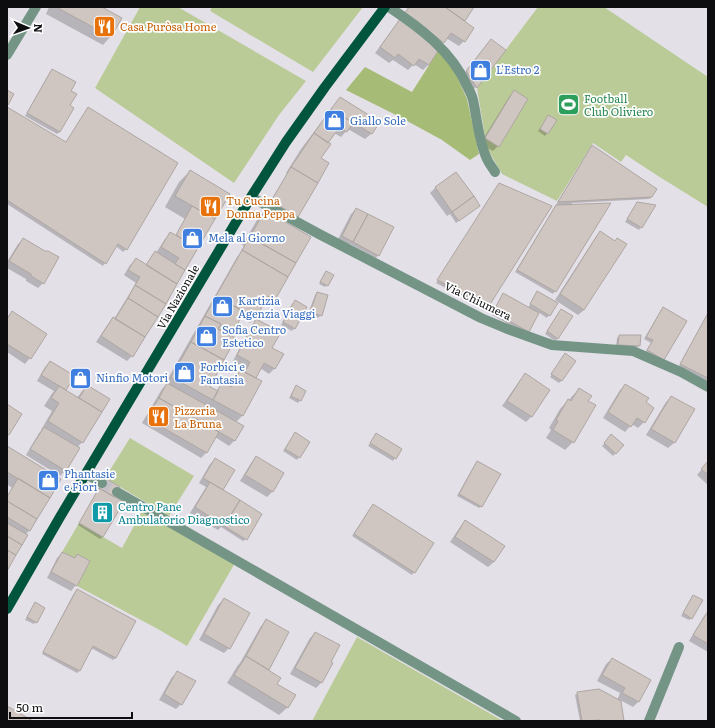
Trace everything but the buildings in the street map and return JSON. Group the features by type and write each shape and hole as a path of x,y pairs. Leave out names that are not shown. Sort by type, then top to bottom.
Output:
{"main road":[{"name":"Via Nazionale","path":"7,609 60,517 251,197 286,142 385,7"}],"street":[{"path":"7,55 36,7"},
{"path":"389,7 436,43 457,66 473,98 487,159 495,172"},
{"name":"Via Chiumera","path":"251,197 481,318 505,328 552,345 633,351 681,372 708,386"},
{"path":"86,474 102,483"},
{"path":"117,492 516,721"},
{"path":"649,721 679,647"}],"green space":[{"path":"140,7 178,7 306,81 279,115 234,183 95,88"},
{"path":"212,7 363,7 313,72 210,11"},
{"name":"Football Club Oliviero","path":"538,7 604,7 708,77 708,207 626,155 621,162 593,143 557,201 502,174 487,148 477,88"},
{"path":"438,51 454,70 467,99 479,154 470,160 442,140 346,90 365,67 412,92"},
{"path":"130,438 194,476 169,516 105,478"},
{"path":"142,511 235,563 187,646 77,586 90,561 77,554 75,558 62,552 79,523 122,548"},
{"path":"357,637 503,721 312,721"}],"tunnel":[{"path":"102,483 117,492"}],"place":[{"name":"Casa Puròsa Home","path":"105,27"},
{"name":"L'Estro 2","path":"480,70"},
{"name":"Football Club Oliviero","path":"569,105"},
{"name":"Giallo Sole","path":"335,121"},
{"name":"Tu Cucina Donna Peppa","path":"211,207"},
{"name":"Mela al Giorno","path":"193,238"},
{"name":"Kartizia Agenzia Viaggi","path":"222,307"},
{"name":"Sofia Centro Estetico","path":"206,336"},
{"name":"Forbici e Fantasia","path":"184,373"},
{"name":"Ninfio Motori","path":"81,378"},
{"name":"Pizzeria La Bruna","path":"159,417"},
{"name":"Phantasie e Fiori","path":"49,480"},
{"name":"Centro Pane Ambulatorio Diagnostico","path":"102,513"}]}
